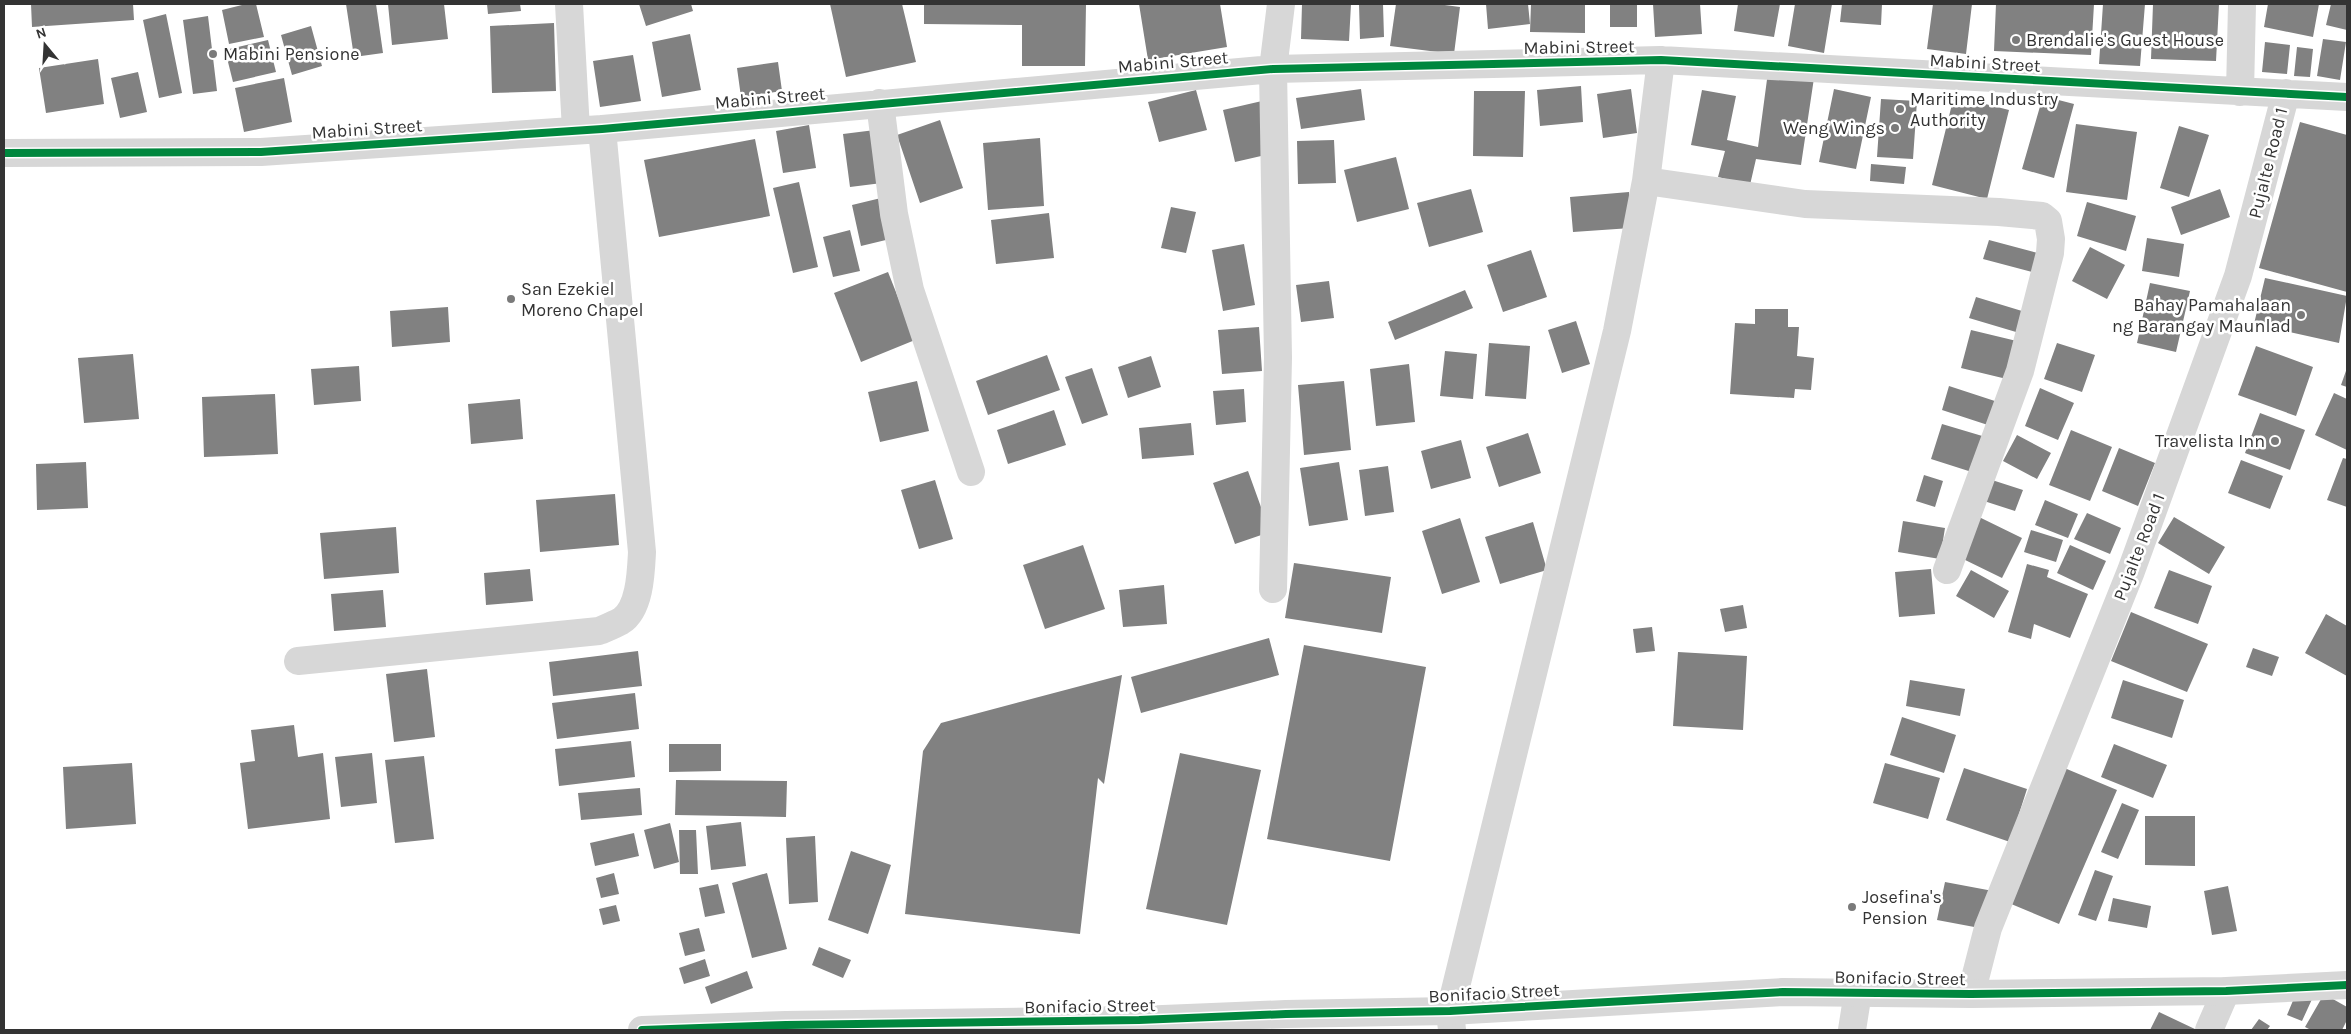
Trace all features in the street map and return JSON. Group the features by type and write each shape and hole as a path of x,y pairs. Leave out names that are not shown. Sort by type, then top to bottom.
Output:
{"street":[{"path":"569,4 576,130"},
{"path":"1273,589 1278,358 1273,69 1281,4"},
{"path":"2240,92 2242,4"},
{"path":"1451,1021 1617,331 1646,181 1661,60"},
{"name":"Mabini Street","path":"4,154 261,152 602,129 1273,69 1661,60 2347,97"},
{"name":"Pujalte Road 1","path":"1971,994 1988,928 2131,571 2238,276 2286,93"},
{"path":"880,103 894,214 910,290 970,472"},
{"path":"298,661 599,631 622,620 635,601 640,578 642,552 602,129"},
{"path":"1646,181 1805,204 1999,212 2042,216 2048,221 2051,240 2050,254 2020,370 1948,570"},
{"name":"Bonifacio Street","path":"642,1030 1451,1021 1784,992 1971,994 2226,991 2347,986"},
{"path":"2209,1030 2226,991"},
{"path":"1852,1030 1858,992"}],"building":[{"path":"31,4 133,4 134,20 32,27"},
{"path":"246,4 256,4 264,37 229,44 222,10"},
{"path":"346,4 376,4 383,53 354,57"},
{"path":"388,4 444,4 448,39 392,45"},
{"path":"487,4 520,4 521,11 488,14"},
{"path":"639,4 691,4 693,11 646,26"},
{"path":"830,4 902,4 916,62 846,77"},
{"path":"924,4 1086,4 1085,66 1022,66 1022,25 924,24"},
{"path":"1139,4 1220,4 1227,47 1148,60"},
{"path":"1302,4 1351,4 1349,41 1301,39"},
{"path":"1359,4 1383,4 1384,37 1360,39"},
{"path":"1396,4 1437,4 1460,7 1454,54 1390,46"},
{"path":"1486,4 1528,4 1530,24 1488,29"},
{"path":"1531,4 1585,4 1585,33 1530,32"},
{"path":"1610,4 1637,4 1637,27 1610,27"},
{"path":"1653,4 1700,4 1702,34 1655,37"},
{"path":"1738,4 1780,4 1774,37 1734,31"},
{"path":"1795,4 1832,4 1824,53 1788,46"},
{"path":"1842,4 1882,4 1881,25 1840,22"},
{"path":"1933,4 1972,4 1966,54 1927,49"},
{"path":"1996,4 2094,4 2091,55 1994,51"},
{"path":"2103,4 2145,4 2140,66 2099,64"},
{"path":"2153,4 2219,4 2216,61 2151,59"},
{"path":"2268,4 2319,4 2313,37 2264,27"},
{"path":"2331,4 2347,4 2347,30 2326,25"},
{"path":"166,14 182,93 159,98 143,20"},
{"path":"208,16 217,91 193,94 183,20"},
{"path":"554,23 556,91 492,93 490,26"},
{"path":"311,26 322,66 292,75 281,35"},
{"path":"690,34 701,90 662,97 652,42"},
{"path":"2323,39 2346,42 2340,80 2317,76"},
{"path":"268,40 276,72 233,82 225,50"},
{"path":"2265,42 2290,45 2287,74 2262,72"},
{"path":"2297,47 2313,49 2310,77 2294,76"},
{"path":"633,55 641,101 600,107 593,61"},
{"path":"98,59 104,104 46,113 39,68"},
{"path":"778,62 782,91 741,97 737,68"},
{"path":"138,72 147,112 120,118 111,78"},
{"path":"1768,72 1814,78 1801,165 1756,159 1750,185 1718,177 1725,151 1691,145 1702,90 1736,96 1727,140 1758,147"},
{"path":"284,78 292,122 244,132 235,88"},
{"path":"1581,86 1583,122 1540,126 1537,90"},
{"path":"1361,89 1365,120 1301,129 1296,98"},
{"path":"1631,89 1637,133 1603,138 1597,94"},
{"path":"1834,89 1871,97 1856,169 1819,162"},
{"path":"1196,90 1207,130 1159,142 1148,102"},
{"path":"1474,91 1525,91 1523,157 1473,156"},
{"path":"1954,96 2009,110 1987,199 1932,185"},
{"path":"2043,96 2074,104 2054,178 2022,169"},
{"path":"1881,99 1917,101 1913,159 1877,157"},
{"path":"1262,101 1274,153 1235,162 1223,110"},
{"path":"940,120 963,188 920,203 897,135"},
{"path":"2300,122 2347,135 2347,292 2259,268"},
{"path":"2076,124 2137,132 2127,200 2066,192"},
{"path":"809,125 816,168 783,173 776,131"},
{"path":"2179,126 2209,135 2189,197 2160,188"},
{"path":"875,130 882,183 850,187 843,134"},
{"path":"1040,138 1044,206 988,210 983,143"},
{"path":"755,139 770,216 659,237 644,160"},
{"path":"1334,140 1336,183 1298,184 1297,141"},
{"path":"1396,157 1409,209 1357,222 1344,170"},
{"path":"1871,164 1906,167 1904,184 1870,181"},
{"path":"799,182 818,267 793,273 773,188"},
{"path":"1471,189 1483,232 1429,247 1417,203"},
{"path":"2220,189 2230,217 2181,235 2171,207"},
{"path":"1629,192 1631,228 1573,232 1570,197"},
{"path":"881,198 890,239 861,246 852,205"},
{"path":"2087,202 2136,216 2126,251 2077,236"},
{"path":"1171,207 1196,212 1186,253 1161,248"},
{"path":"1049,213 1054,258 996,264 991,220"},
{"path":"850,230 860,271 833,277 823,237"},
{"path":"2147,238 2184,244 2179,277 2142,271"},
{"path":"1989,240 2049,256 2044,275 1983,259"},
{"path":"1244,244 1255,305 1223,311 1212,250"},
{"path":"2090,247 2125,265 2107,299 2072,281"},
{"path":"1531,250 1547,297 1503,312 1487,265"},
{"path":"888,272 915,340 861,362 834,293"},
{"name":"Bahay Pamahalaan ng Barangay Maunlad","path":"2265,278 2347,296 2339,343 2254,324"},
{"path":"1329,281 1334,318 1301,322 1296,285"},
{"path":"2150,283 2190,291 2176,352 2137,343"},
{"path":"1465,290 1473,308 1395,340 1388,322"},
{"path":"1976,297 2022,311 2016,332 1969,318"},
{"path":"448,307 450,342 392,347 390,311"},
{"path":"1755,309 1788,309 1788,327 1799,327 1797,356 1814,358 1811,390 1795,389 1794,398 1730,394 1735,323 1755,324"},
{"path":"1576,321 1590,364 1562,373 1548,330"},
{"path":"1259,327 1262,371 1222,374 1218,330"},
{"path":"1971,330 2025,343 2015,381 1961,368"},
{"path":"1489,343 1530,346 1526,399 1485,396"},
{"path":"2057,343 2095,355 2082,392 2044,379"},
{"path":"2256,346 2313,367 2296,416 2238,395"},
{"path":"1445,351 1477,354 1473,399 1440,396"},
{"path":"133,354 139,419 84,423 78,358"},
{"path":"1047,355 1060,390 988,415 976,381"},
{"path":"1151,356 1161,387 1128,398 1118,367"},
{"path":"1409,364 1415,422 1376,426 1370,369"},
{"path":"359,366 361,401 314,405 311,369"},
{"path":"1092,368 1108,415 1082,424 1065,377"},
{"path":"2347,368 2347,387 2341,385"},
{"path":"917,381 929,431 880,442 868,392"},
{"path":"1344,381 1351,450 1304,455 1298,385"},
{"path":"1949,386 2004,404 1997,428 1942,410"},
{"path":"2040,388 2074,403 2058,440 2025,426"},
{"path":"1244,389 1246,422 1216,425 1213,391"},
{"path":"2334,393 2347,399 2347,450 2315,435"},
{"path":"275,394 278,454 204,457 202,397"},
{"path":"520,399 523,439 471,444 468,404"},
{"path":"1054,410 1066,445 1008,464 997,430"},
{"name":"Travelista Inn","path":"2260,413 2305,430 2290,470 2245,453"},
{"path":"1191,423 1194,455 1142,459 1139,428"},
{"path":"1942,424 1989,438 1978,474 1931,459"},
{"path":"2071,430 2112,447 2090,501 2049,485"},
{"path":"1528,433 1541,473 1499,487 1486,447"},
{"path":"2017,435 2051,453 2037,479 2003,461"},
{"path":"1461,440 1471,478 1431,489 1421,451"},
{"path":"2119,448 2155,463 2138,506 2102,491"},
{"path":"2343,458 2347,459 2347,507 2327,500"},
{"path":"2241,460 2283,476 2270,509 2228,493"},
{"path":"86,462 88,508 37,510 36,464"},
{"path":"1339,462 1348,520 1309,526 1300,468"},
{"path":"1388,466 1394,512 1365,516 1359,470"},
{"path":"1248,471 1270,532 1235,544 1213,483"},
{"path":"1924,475 1943,481 1935,507 1916,501"},
{"path":"935,480 953,539 919,549 901,490"},
{"path":"1992,480 2023,490 2015,511 1984,501"},
{"path":"615,494 619,545 540,552 536,500"},
{"path":"2045,500 2078,514 2068,538 2035,525"},
{"path":"2087,513 2121,528 2110,554 2074,539"},
{"path":"1979,517 2022,538 2002,578 1959,557"},
{"path":"2174,517 2225,547 2209,574 2158,543"},
{"path":"1460,518 1480,582 1442,594 1422,531"},
{"path":"1903,521 1945,528 1940,559 1898,552"},
{"path":"1533,522 1547,570 1500,584 1485,537"},
{"path":"396,527 399,573 324,579 320,533"},
{"path":"2031,530 2063,540 2056,562 2024,552"},
{"path":"1083,545 1105,609 1045,629 1023,565"},
{"path":"2070,545 2106,561 2093,590 2057,573"},
{"path":"1294,563 1391,577 1382,633 1285,618"},
{"path":"2027,564 2049,570 2047,577 2088,594 2070,638 2034,624 2031,639 2008,632"},
{"path":"530,569 533,601 486,605 484,573"},
{"path":"1931,569 1935,614 1899,617 1895,572"},
{"path":"1971,570 2009,591 1994,618 1956,596"},
{"path":"2169,570 2212,586 2198,624 2154,608"},
{"path":"1164,585 1167,624 1123,627 1119,590"},
{"path":"383,590 386,627 334,631 331,594"},
{"path":"1743,605 1747,628 1725,632 1720,609"},
{"path":"2131,612 2208,644 2187,692 2111,661"},
{"path":"2326,614 2347,626 2347,676 2305,653"},
{"path":"1652,627 1655,651 1636,653 1633,629"},
{"path":"1269,638 1279,675 1141,713 1131,677"},
{"path":"1304,645 1426,667 1390,861 1267,839"},
{"path":"2253,648 2279,657 2272,676 2246,667"},
{"path":"638,651 642,686 553,696 549,662"},
{"path":"1678,652 1747,656 1743,730 1673,726"},
{"path":"427,669 435,737 394,742 386,674"},
{"path":"1122,675 1104,784 1098,778 1080,934 905,914 923,751 941,723"},
{"path":"1910,680 1965,689 1960,716 1906,706"},
{"path":"2123,680 2184,700 2172,738 2111,718"},
{"path":"635,693 639,729 557,739 552,703"},
{"path":"1902,717 1956,735 1944,773 1890,755"},
{"path":"294,725 298,757 323,753 330,819 248,829 240,763 255,761 251,730"},
{"path":"631,741 635,777 559,786 555,749"},
{"path":"669,744 721,744 721,771 669,772"},
{"path":"2114,744 2167,765 2153,798 2101,777"},
{"path":"372,753 377,803 341,807 335,757"},
{"path":"1180,753 1261,770 1227,925 1146,909"},
{"path":"424,756 434,839 395,843 385,760"},
{"path":"132,763 136,824 66,829 63,767"},
{"path":"1885,763 1940,778 1928,819 1873,803"},
{"path":"2062,767 2117,790 2059,924 2004,901"},
{"path":"1964,768 2027,789 2010,842 1946,820"},
{"path":"676,780 787,781 786,817 675,815"},
{"path":"640,788 642,815 581,820 578,793"},
{"path":"2122,803 2139,810 2118,859 2101,852"},
{"path":"2145,816 2195,816 2195,866 2145,865"},
{"path":"741,822 746,866 711,870 706,826"},
{"path":"670,823 679,862 654,869 644,830"},
{"path":"679,830 696,830 698,874 680,874"},
{"path":"634,833 639,856 595,866 590,843"},
{"path":"815,836 818,902 789,904 786,838"},
{"path":"851,851 891,865 868,934 828,920"},
{"path":"2095,870 2113,876 2096,921 2078,915"},
{"path":"614,873 619,894 601,898 596,878"},
{"path":"767,873 787,949 752,958 732,883"},
{"path":"1945,882 1993,891 1985,929 1937,920"},
{"path":"718,884 725,913 705,917 699,888"},
{"path":"2228,886 2237,931 2212,935 2204,891"},
{"path":"2113,898 2151,906 2147,928 2108,921"},
{"path":"616,905 620,921 603,925 599,909"},
{"path":"699,928 705,951 685,956 679,933"},
{"path":"819,947 851,960 843,978 812,965"},
{"path":"705,959 710,976 684,984 679,968"},
{"path":"747,971 753,988 711,1004 705,987"},
{"path":"2297,991 2313,997 2302,1021 2287,1015"},
{"path":"2324,994 2347,1007 2347,1020 2342,1030 2311,1030 2305,1027"},
{"path":"2159,1012 2197,1030 2150,1030"},
{"path":"2259,1019 2270,1026 2267,1030 2251,1030"}],"cycle path":[{"path":"4,153 261,152 602,129 1273,69 1661,60 2347,97"},
{"path":"642,1030 786,1025 1139,1020 1286,1014 1450,1011 1783,992 1971,994 2226,991 2347,985"}],"place":[{"name":"Brendalie's Guest House","path":"2016,40"},
{"name":"Mabini Pensione","path":"213,54"},
{"name":"Maritime Industry Authority","path":"1900,109"},
{"name":"Weng Wings","path":"1895,128"},
{"name":"San Ezekiel Moreno Chapel","path":"511,299"},
{"name":"Bahay Pamahalaan ng Barangay Maunlad","path":"2301,315"},
{"name":"Travelista Inn","path":"2275,441"},
{"name":"Josefina's Pension","path":"1852,907"}]}
